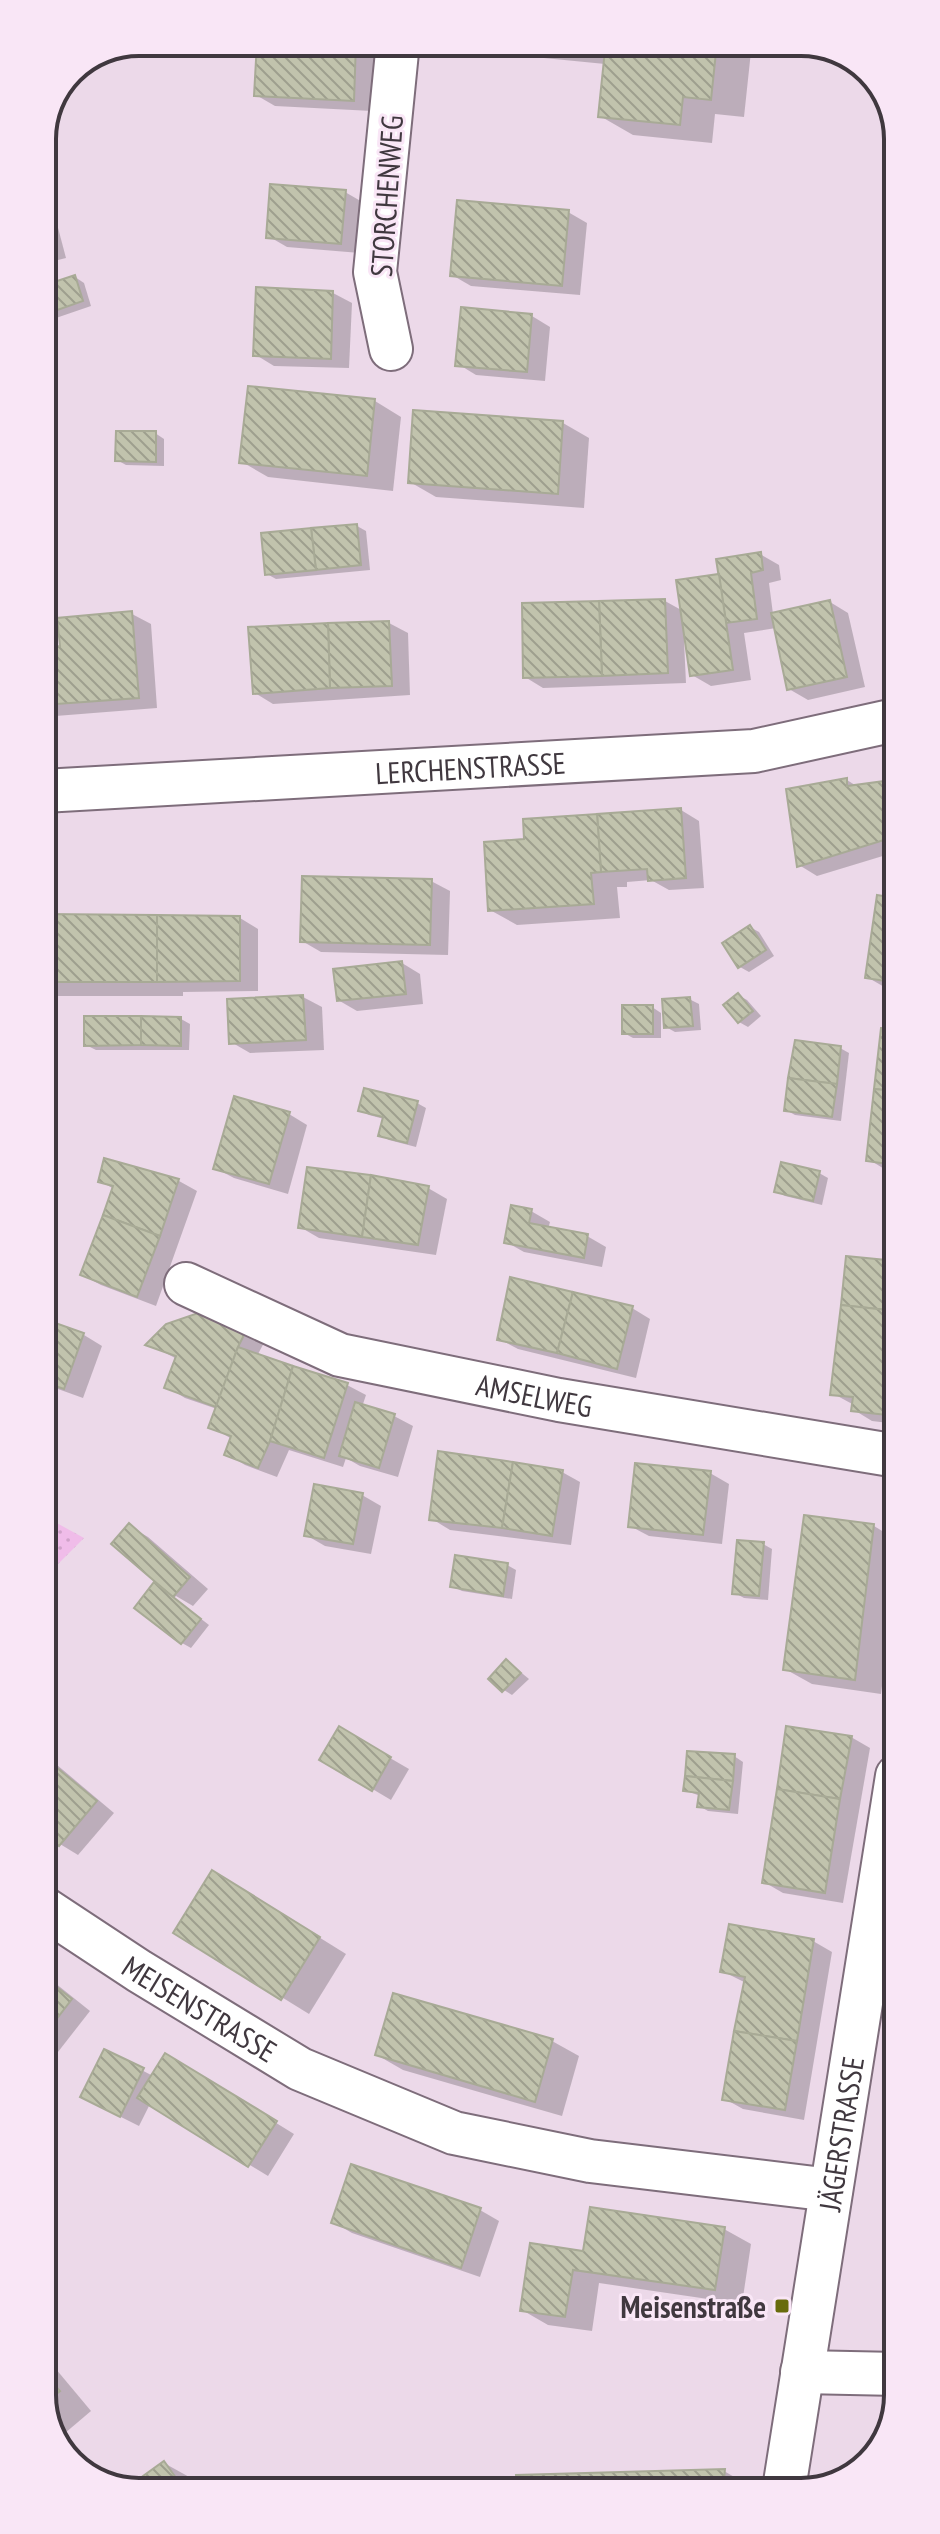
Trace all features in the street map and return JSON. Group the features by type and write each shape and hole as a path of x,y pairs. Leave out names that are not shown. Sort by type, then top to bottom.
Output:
{"street":[{"name":"STORCHENWEG","path":"391,349 375,272 397,56"},
{"name":"LERCHENSTRASSE","path":"56,790 754,751 884,722"},
{"name":"AMSELWEG","path":"186,1284 340,1355 559,1400 884,1454"},
{"name":"JÄGERSTRASSE","path":"786,2478 884,1858"},
{"name":"MEISENSTRASSE","path":"56,1916 300,2069 454,2133 590,2161 831,2190"},
{"path":"802,2372 884,2374"}],"shaded area":[{"path":"56,1523 84,1538 56,1566"}],"building":[{"path":"256,56 356,56 354,101 254,96"},
{"path":"604,56 716,56 711,100 683,97 680,125 598,117"},
{"path":"270,184 346,190 341,244 266,238"},
{"path":"457,200 569,210 562,286 450,276"},
{"path":"75,275 83,301 56,310 56,281"},
{"path":"256,287 333,291 331,359 253,356"},
{"path":"461,307 532,314 527,372 455,366"},
{"path":"248,386 375,399 367,476 239,463"},
{"path":"413,410 563,421 558,494 408,483"},
{"path":"116,431 156,431 156,462 115,461"},
{"path":"357,524 361,565 316,570 311,528"},
{"path":"311,528 316,570 265,575 261,533"},
{"path":"761,552 763,570 751,573 757,619 726,623 716,559"},
{"path":"719,574 733,670 690,676 676,580"},
{"path":"665,599 668,673 602,676 599,601"},
{"path":"830,600 847,677 787,690 771,613"},
{"path":"599,601 602,676 523,678 522,603"},
{"path":"132,611 139,698 56,704 56,646 60,646 57,618"},
{"path":"389,621 392,686 330,688 328,623"},
{"path":"328,623 330,688 253,694 248,627"},
{"path":"847,778 847,786 884,781 884,840 797,867 786,789"},
{"path":"681,808 686,878 648,881 647,869 601,872 597,814"},
{"path":"597,814 601,872 591,873 594,904 488,911 484,842 524,839 523,819"},
{"path":"302,876 432,879 430,945 300,942"},
{"path":"877,895 884,896 884,981 865,978"},
{"path":"56,914 157,915 157,982 56,982"},
{"path":"157,915 240,916 240,981 157,982"},
{"path":"750,925 766,950 738,968 722,943"},
{"path":"402,961 406,994 337,1001 333,969"},
{"path":"738,993 753,1011 738,1023 723,1005"},
{"path":"303,995 306,1040 229,1044 227,999"},
{"path":"690,997 693,1026 664,1028 662,999"},
{"path":"622,1005 653,1005 653,1034 622,1034"},
{"path":"84,1016 141,1016 141,1045 84,1046"},
{"path":"141,1016 181,1017 181,1046 141,1045"},
{"path":"881,1028 884,1028 884,1090 874,1089"},
{"path":"795,1040 841,1046 837,1084 788,1078"},
{"path":"788,1078 837,1084 832,1117 784,1111"},
{"path":"364,1088 418,1101 407,1143 378,1136 383,1117 358,1111"},
{"path":"874,1089 884,1090 884,1163 866,1161"},
{"path":"234,1096 290,1112 269,1184 213,1169"},
{"path":"104,1158 179,1179 160,1236 103,1215 113,1186 98,1182"},
{"path":"781,1162 820,1171 813,1201 774,1192"},
{"path":"307,1167 371,1175 362,1237 298,1228"},
{"path":"371,1175 429,1186 418,1245 362,1237"},
{"path":"511,1205 532,1209 529,1223 588,1234 584,1258 504,1243"},
{"path":"103,1215 160,1236 137,1297 80,1275"},
{"path":"846,1256 884,1260 884,1310 841,1305"},
{"path":"510,1277 573,1292 557,1353 497,1340"},
{"path":"573,1292 633,1306 617,1369 557,1353"},
{"path":"841,1305 884,1310 884,1415 851,1411 853,1397 830,1395"},
{"path":"204,1311 248,1327 216,1407 164,1388 176,1356 145,1345 166,1324"},
{"path":"56,1323 84,1333 64,1389 56,1386"},
{"path":"238,1347 293,1366 270,1441 258,1468 224,1455 231,1436 208,1428"},
{"path":"293,1366 348,1383 324,1458 270,1441"},
{"path":"355,1402 395,1414 379,1468 339,1456"},
{"path":"438,1451 513,1462 502,1528 429,1520"},
{"path":"513,1462 563,1470 552,1536 502,1528"},
{"path":"635,1463 711,1471 703,1535 628,1527"},
{"path":"314,1484 363,1493 353,1544 304,1536"},
{"path":"804,1515 874,1524 855,1680 783,1670"},
{"path":"129,1523 190,1577 173,1597 111,1544"},
{"path":"737,1540 764,1542 759,1596 732,1594"},
{"path":"455,1555 508,1563 503,1596 450,1587"},
{"path":"154,1582 201,1619 181,1644 134,1608"},
{"path":"506,1659 521,1673 502,1692 488,1679"},
{"path":"339,1726 391,1757 372,1791 319,1760"},
{"path":"786,1726 852,1736 840,1799 777,1789"},
{"path":"687,1751 735,1754 733,1781 685,1776"},
{"path":"56,1767 97,1801 59,1846 56,1843"},
{"path":"685,1776 733,1781 729,1810 697,1807 699,1793 683,1791"},
{"path":"777,1789 840,1799 825,1893 762,1883"},
{"path":"212,1870 320,1937 281,2000 173,1933"},
{"path":"729,1924 814,1939 797,2041 734,2031 745,1977 720,1972"},
{"path":"56,1987 72,1999 56,2020"},
{"path":"393,1993 553,2039 535,2102 375,2055"},
{"path":"734,2031 797,2041 785,2110 722,2100"},
{"path":"104,2049 144,2068 120,2117 80,2097"},
{"path":"165,2053 277,2121 248,2167 137,2098"},
{"path":"351,2164 481,2208 461,2268 331,2223"},
{"path":"590,2207 725,2227 715,2290 573,2270 565,2317 520,2311 530,2243 583,2251"},
{"path":"164,2461 176,2478 140,2478"},
{"path":"725,2469 724,2478 516,2478 516,2475"}],"place":[{"name":"Meisenstraße","path":"782,2306"}]}
